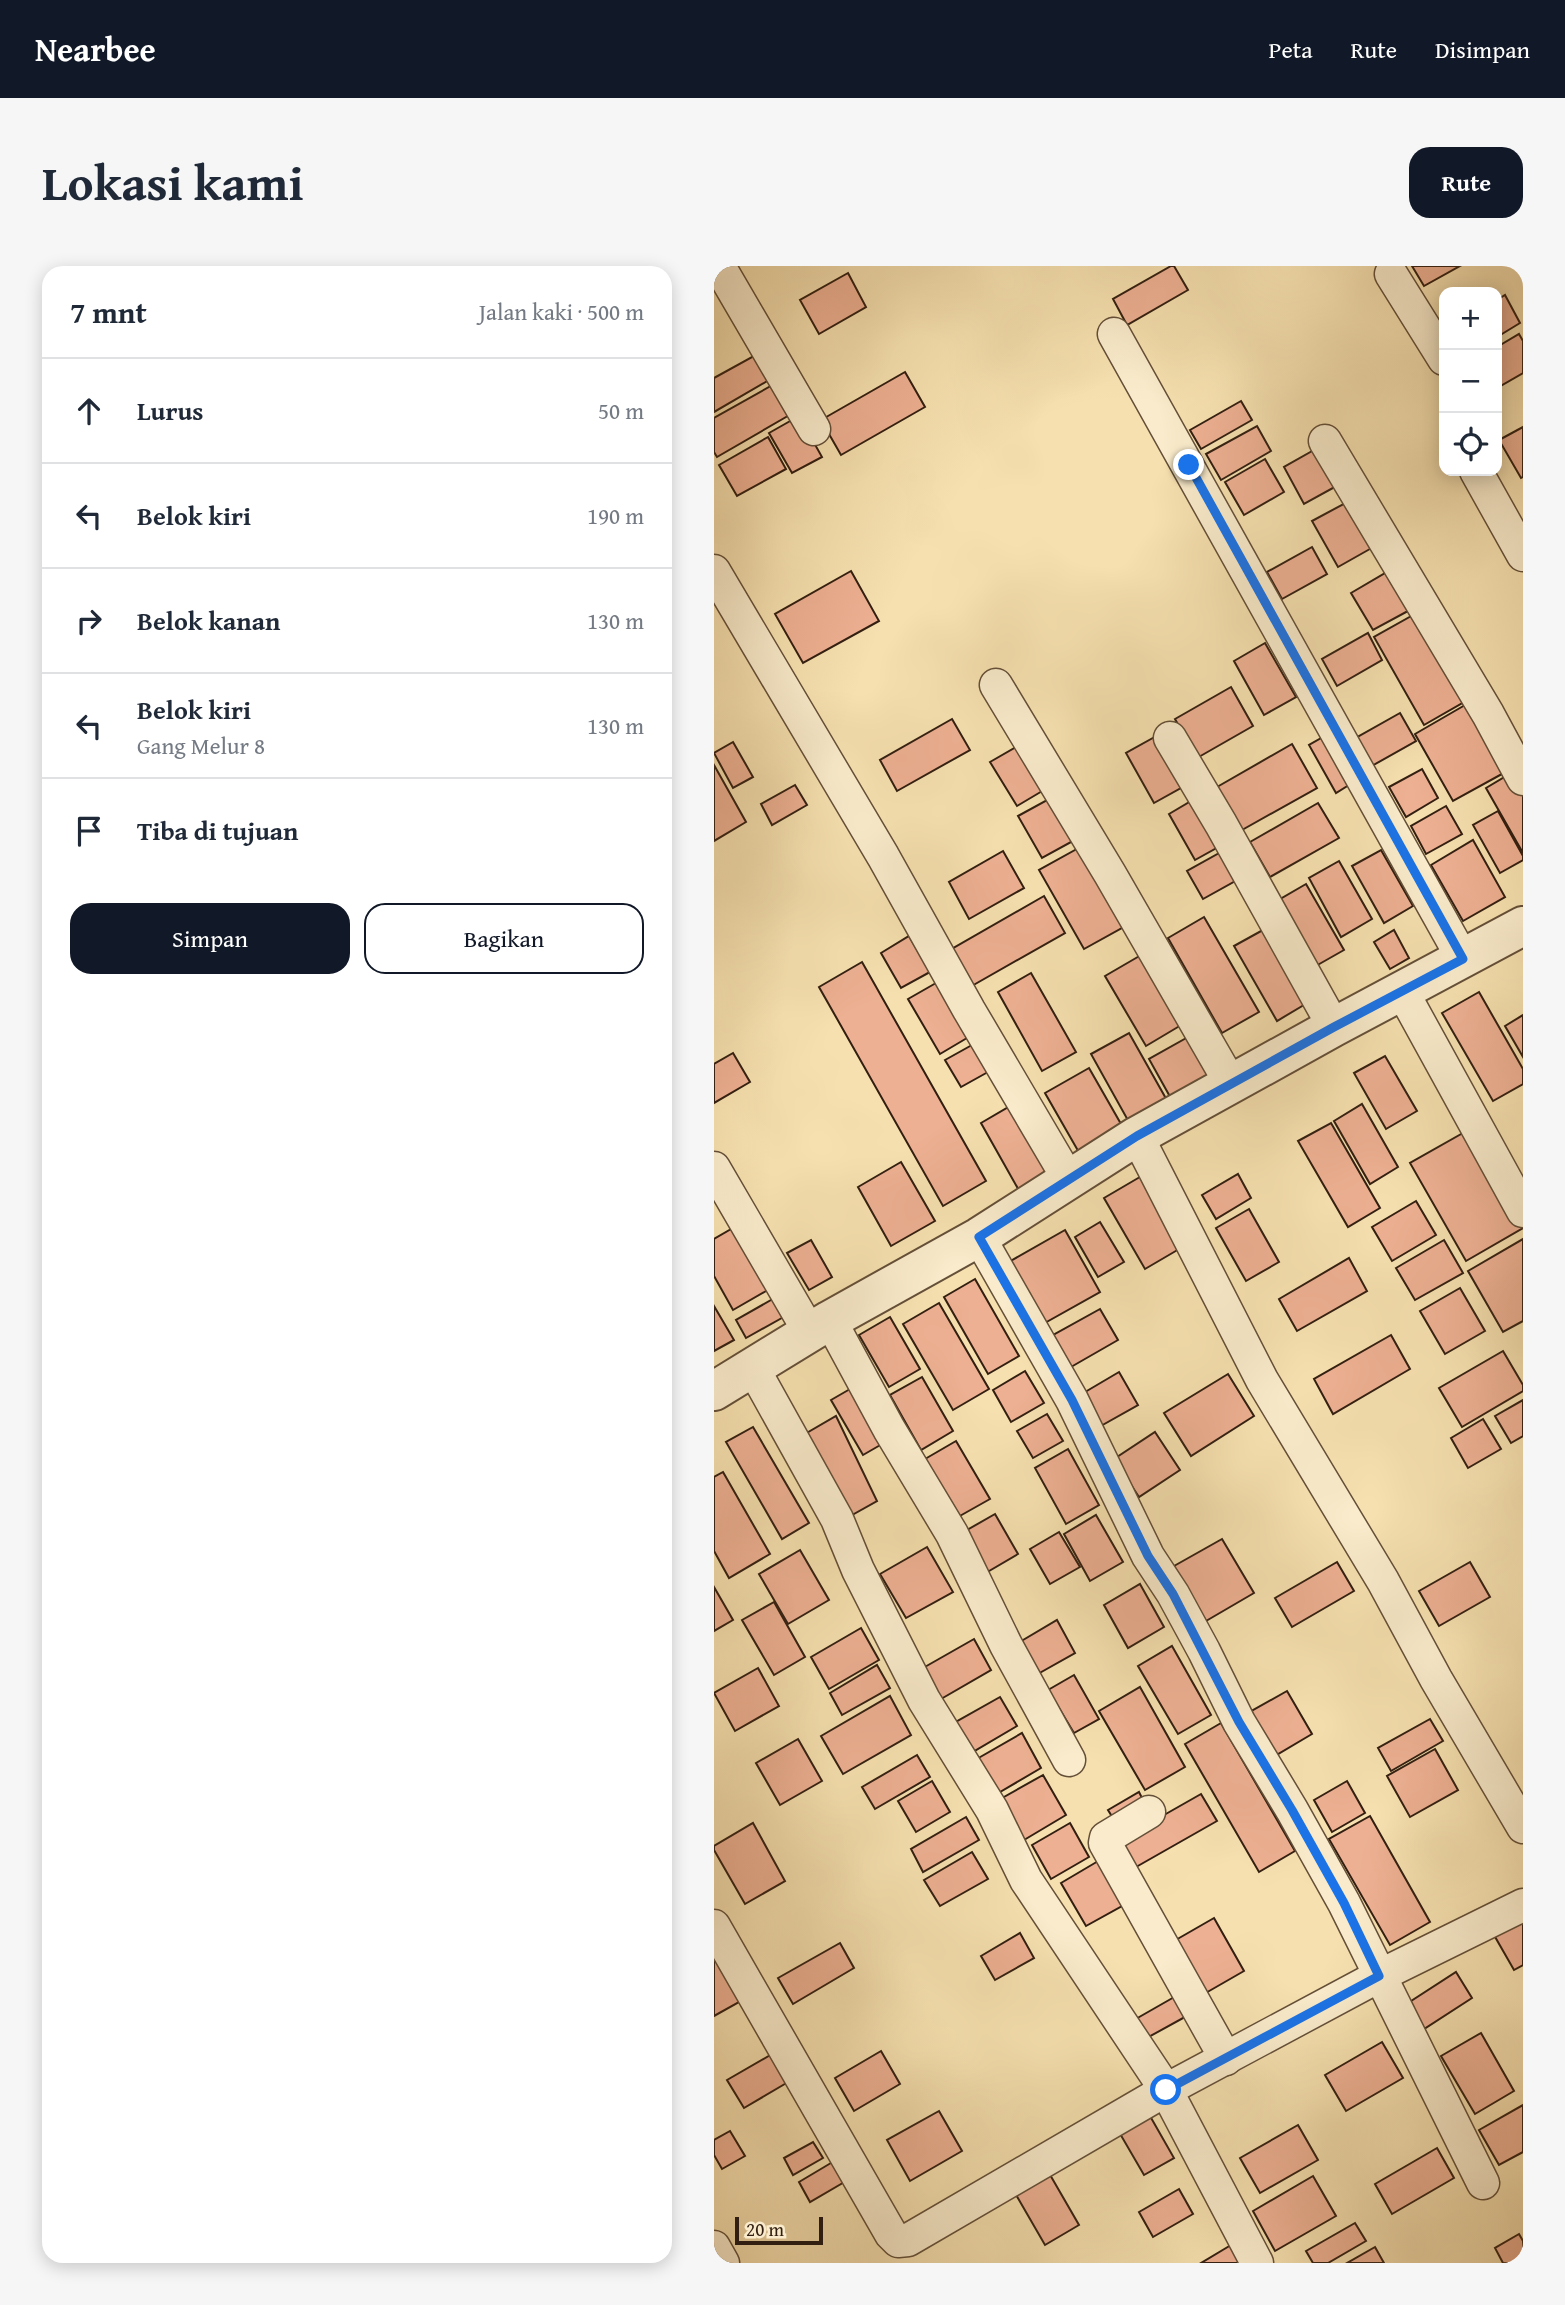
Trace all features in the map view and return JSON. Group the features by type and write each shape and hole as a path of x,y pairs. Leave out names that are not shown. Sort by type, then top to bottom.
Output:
{"street":[{"path":"719,266 814,429"},
{"path":"1391,274 1439,351"},
{"path":"1114,334 1463,959"},
{"path":"1325,441 1488,714 1523,779"},
{"path":"1479,476 1523,555"},
{"path":"714,571 883,856 1069,1180"},
{"path":"996,685 1103,862 1231,1084"},
{"path":"1170,738 1334,1027"},
{"path":"714,1391 979,1237 1137,1136 1523,926"},
{"path":"1402,991 1523,1211"},
{"path":"1137,1136 1262,1380 1383,1581 1436,1679 1523,1827"},
{"path":"714,1168 890,1429 953,1534 1006,1645 1069,1760"},
{"path":"979,1237 1072,1400 1148,1556 1173,1594 1239,1722 1344,1903 1483,2183"},
{"path":"753,1368 837,1519 858,1570 924,1700 992,1810 1026,1880 1166,2090 1257,2263"},
{"path":"1149,1812 1106,1838 1105,1843 1226,2059"},
{"path":"714,1926 891,2234 898,2241 908,2240 1166,2090 1379,1976 1523,1905"},
{"path":"714,2247 723,2263"}],"building":[{"path":"1174,266 1188,290 1127,325 1113,299"},
{"path":"1412,266 1460,266 1424,286"},
{"path":"848,273 866,307 819,334 800,300"},
{"path":"1505,295 1520,323 1502,334 1502,297"},
{"path":"1519,334 1523,341 1523,373 1502,385 1502,350 1502,344"},
{"path":"761,352 776,376 714,412 714,378"},
{"path":"905,372 925,407 841,455 821,420"},
{"path":"776,383 793,413 717,457 714,452 714,418"},
{"path":"1241,401 1252,420 1201,449 1190,430"},
{"path":"799,416 822,457 792,473 769,433"},
{"path":"1257,426 1271,451 1221,480 1206,454"},
{"path":"1523,427 1523,477 1521,478 1502,445 1502,438"},
{"path":"768,437 786,469 737,496 719,465"},
{"path":"1321,446 1342,483 1304,504 1284,467"},
{"path":"1265,459 1284,492 1244,515 1225,482"},
{"path":"1351,500 1377,545 1338,567 1312,521"},
{"path":"1312,547 1327,574 1282,599 1267,572"},
{"path":"851,571 879,621 803,663 775,614"},
{"path":"1387,572 1408,611 1373,630 1351,593"},
{"path":"1422,610 1471,698 1424,725 1374,637"},
{"path":"1368,633 1382,660 1337,686 1322,659"},
{"path":"1265,643 1296,697 1264,715 1234,661"},
{"path":"1231,687 1253,726 1197,758 1175,719"},
{"path":"1472,701 1511,769 1453,801 1415,734"},
{"path":"1400,713 1416,741 1370,767 1354,739"},
{"path":"952,719 970,750 897,791 880,760"},
{"path":"1330,733 1357,780 1336,793 1309,745"},
{"path":"1160,734 1188,784 1154,803 1126,753"},
{"path":"733,742 753,777 733,788 714,753"},
{"path":"1023,743 1049,787 1017,806 990,762"},
{"path":"1292,744 1317,788 1242,830 1217,787"},
{"path":"714,765 746,822 714,841"},
{"path":"1422,769 1438,798 1406,817 1389,787"},
{"path":"1513,772 1523,790 1523,853 1486,788"},
{"path":"795,785 807,805 772,825 761,804"},
{"path":"1058,794 1082,836 1042,858 1018,816"},
{"path":"1203,794 1229,841 1195,860 1169,814"},
{"path":"1318,803 1339,838 1270,877 1250,842"},
{"path":"1446,806 1462,834 1426,854 1411,826"},
{"path":"1498,811 1523,856 1523,860 1500,873 1473,825"},
{"path":"1473,840 1505,897 1463,921 1431,865"},
{"path":"1084,845 1129,924 1084,949 1039,870"},
{"path":"1230,847 1246,875 1203,899 1187,871"},
{"path":"1381,850 1413,906 1384,923 1352,866"},
{"path":"1003,851 1024,888 969,919 949,882"},
{"path":"1339,861 1372,919 1341,937 1309,878"},
{"path":"1306,884 1344,950 1307,971 1270,905"},
{"path":"1044,896 1065,933 970,987 950,950"},
{"path":"1204,917 1259,1012 1222,1033 1168,938"},
{"path":"1272,925 1314,999 1277,1021 1234,946"},
{"path":"1394,930 1409,958 1390,969 1374,942"},
{"path":"909,936 930,972 901,988 881,953"},
{"path":"1148,951 1188,1021 1146,1046 1105,976"},
{"path":"862,962 986,1181 943,1206 819,987"},
{"path":"1031,973 1076,1052 1042,1071 998,992"},
{"path":"936,983 967,1038 940,1054 908,999"},
{"path":"1479,992 1523,1069 1523,1084 1493,1101 1442,1013"},
{"path":"1523,1015 1523,1057 1505,1026"},
{"path":"1197,1032 1221,1074 1173,1102 1149,1059"},
{"path":"1129,1033 1173,1111 1135,1133 1091,1054"},
{"path":"972,1045 988,1072 961,1087 945,1060"},
{"path":"733,1053 750,1082 714,1103 714,1064"},
{"path":"1385,1056 1417,1111 1386,1129 1354,1073"},
{"path":"1089,1068 1125,1131 1081,1156 1045,1093"},
{"path":"1362,1104 1398,1167 1370,1184 1334,1121"},
{"path":"1012,1105 1052,1177 1021,1194 981,1123"},
{"path":"1331,1123 1380,1208 1348,1227 1298,1141"},
{"path":"1470,1129 1523,1221 1523,1228 1466,1261 1410,1163"},
{"path":"901,1162 935,1221 891,1246 858,1187"},
{"path":"1145,1174 1186,1245 1145,1269 1104,1198"},
{"path":"1238,1174 1251,1198 1216,1219 1202,1195"},
{"path":"1416,1201 1436,1235 1392,1261 1372,1227"},
{"path":"1249,1209 1279,1262 1246,1281 1216,1228"},
{"path":"1100,1222 1124,1262 1098,1277 1075,1237"},
{"path":"738,1225 773,1287 733,1310 714,1276 714,1239"},
{"path":"1065,1230 1100,1292 1043,1324 1007,1263"},
{"path":"1523,1239 1523,1321 1503,1332 1468,1271"},
{"path":"811,1240 832,1277 809,1290 787,1253"},
{"path":"1444,1240 1463,1273 1415,1300 1396,1268"},
{"path":"1349,1258 1367,1291 1297,1331 1279,1299"},
{"path":"975,1279 1019,1356 988,1374 944,1297"},
{"path":"1460,1288 1485,1331 1445,1354 1420,1311"},
{"path":"778,1296 789,1314 746,1338 736,1320"},
{"path":"939,1303 989,1389 953,1410 903,1324"},
{"path":"714,1306 734,1340 714,1351"},
{"path":"1100,1309 1118,1340 1064,1371 1046,1339"},
{"path":"890,1317 920,1369 889,1387 859,1335"},
{"path":"1391,1335 1410,1369 1333,1414 1314,1379"},
{"path":"1503,1351 1523,1385 1523,1391 1462,1427 1439,1388"},
{"path":"1025,1371 1044,1403 1011,1422 993,1390"},
{"path":"1119,1372 1138,1405 1099,1427 1080,1395"},
{"path":"1228,1374 1254,1416 1191,1456 1164,1413"},
{"path":"922,1377 953,1431 921,1450 890,1395"},
{"path":"857,1385 889,1440 863,1455 831,1400"},
{"path":"1523,1400 1523,1436 1511,1443 1495,1416"},
{"path":"1047,1414 1063,1441 1033,1458 1017,1431"},
{"path":"836,1416 877,1501 845,1519 798,1438"},
{"path":"1483,1419 1501,1449 1468,1468 1451,1438"},
{"path":"753,1427 809,1523 782,1539 726,1442"},
{"path":"1155,1432 1180,1470 1139,1497 1114,1459"},
{"path":"956,1441 990,1499 958,1517 925,1459"},
{"path":"1068,1449 1099,1505 1066,1524 1035,1468"},
{"path":"723,1472 770,1554 729,1578 714,1551 714,1477"},
{"path":"995,1514 1018,1554 984,1574 960,1534"},
{"path":"1096,1515 1123,1562 1090,1581 1064,1534"},
{"path":"1059,1532 1080,1567 1050,1584 1030,1549"},
{"path":"1222,1539 1254,1593 1206,1621 1174,1566"},
{"path":"927,1547 953,1592 906,1618 880,1574"},
{"path":"800,1550 829,1600 788,1624 759,1574"},
{"path":"1337,1562 1354,1591 1292,1627 1275,1598"},
{"path":"1470,1562 1490,1597 1439,1626 1419,1591"},
{"path":"1140,1584 1164,1627 1128,1648 1104,1605"},
{"path":"714,1587 733,1620 714,1631"},
{"path":"774,1602 805,1657 774,1675 742,1620"},
{"path":"1057,1620 1075,1653 1036,1675 1018,1643"},
{"path":"861,1628 879,1660 829,1689 811,1657"},
{"path":"974,1639 991,1670 941,1699 923,1668"},
{"path":"1172,1646 1211,1715 1178,1734 1138,1666"},
{"path":"877,1665 890,1688 842,1715 830,1693"},
{"path":"758,1668 779,1706 735,1731 714,1693"},
{"path":"1074,1675 1099,1719 1074,1733 1048,1690"},
{"path":"1140,1687 1185,1767 1145,1790 1099,1711"},
{"path":"1287,1691 1312,1734 1273,1757 1248,1713"},
{"path":"890,1696 911,1735 843,1774 821,1736"},
{"path":"1000,1697 1017,1726 971,1753 954,1723"},
{"path":"1430,1719 1443,1741 1391,1771 1378,1748"},
{"path":"1221,1723 1295,1851 1259,1872 1185,1744"},
{"path":"1022,1733 1041,1768 995,1795 975,1760"},
{"path":"798,1739 822,1781 780,1805 756,1763"},
{"path":"1435,1749 1458,1790 1410,1817 1387,1776"},
{"path":"917,1755 930,1777 875,1809 862,1787"},
{"path":"1043,1775 1066,1815 1019,1843 995,1802"},
{"path":"932,1781 950,1812 916,1832 898,1801"},
{"path":"1347,1781 1365,1813 1332,1832 1314,1800"},
{"path":"1139,1792 1146,1806 1116,1823 1108,1810"},
{"path":"1201,1794 1217,1821 1129,1871 1113,1844"},
{"path":"1370,1816 1430,1922 1390,1945 1329,1839"},
{"path":"966,1817 979,1840 923,1872 911,1849"},
{"path":"753,1823 785,1881 745,1904 714,1846"},
{"path":"1070,1823 1089,1857 1051,1879 1032,1845"},
{"path":"972,1852 988,1879 940,1906 924,1880"},
{"path":"1105,1857 1131,1901 1086,1926 1061,1883"},
{"path":"1214,1918 1244,1971 1197,1998 1167,1945"},
{"path":"1523,1918 1523,1965 1514,1970 1494,1935"},
{"path":"1020,1933 1034,1958 995,1980 981,1956"},
{"path":"714,1941 746,1998 714,2016"},
{"path":"840,1943 854,1968 793,2004 778,1978"},
{"path":"1456,1972 1472,1998 1424,2029 1408,2003"},
{"path":"1183,1992 1194,2012 1145,2039 1134,2020"},
{"path":"1481,2033 1514,2091 1475,2114 1441,2056"},
{"path":"1382,2042 1403,2078 1346,2111 1325,2075"},
{"path":"779,2050 795,2078 744,2108 727,2080"},
{"path":"881,2051 900,2084 854,2111 835,2078"},
{"path":"1523,2105 1523,2152 1499,2165 1479,2130"},
{"path":"939,2111 962,2151 910,2181 887,2140"},
{"path":"1150,2116 1174,2158 1144,2175 1119,2132"},
{"path":"1298,2125 1318,2160 1260,2193 1240,2158"},
{"path":"730,2131 745,2156 722,2169 714,2155 714,2140"},
{"path":"813,2142 823,2158 793,2175 784,2158"},
{"path":"1437,2148 1454,2178 1392,2214 1375,2184"},
{"path":"841,2157 853,2177 810,2202 799,2182"},
{"path":"1049,2173 1079,2225 1045,2245 1015,2193"},
{"path":"1313,2176 1336,2216 1275,2251 1253,2211"},
{"path":"1179,2189 1193,2214 1153,2237 1139,2212"},
{"path":"1355,2223 1366,2241 1328,2263 1313,2263 1306,2251"},
{"path":"1519,2234 1523,2241 1523,2263 1503,2263 1495,2248"},
{"path":"1231,2245 1242,2263 1201,2263"},
{"path":"1375,2247 1384,2263 1347,2263"}],"route":[{"path":"1166,2090 1379,1976 1344,1903 1239,1722 1173,1594 1148,1556 1072,1400 979,1237 1137,1136 1463,959 1189,465"}]}
